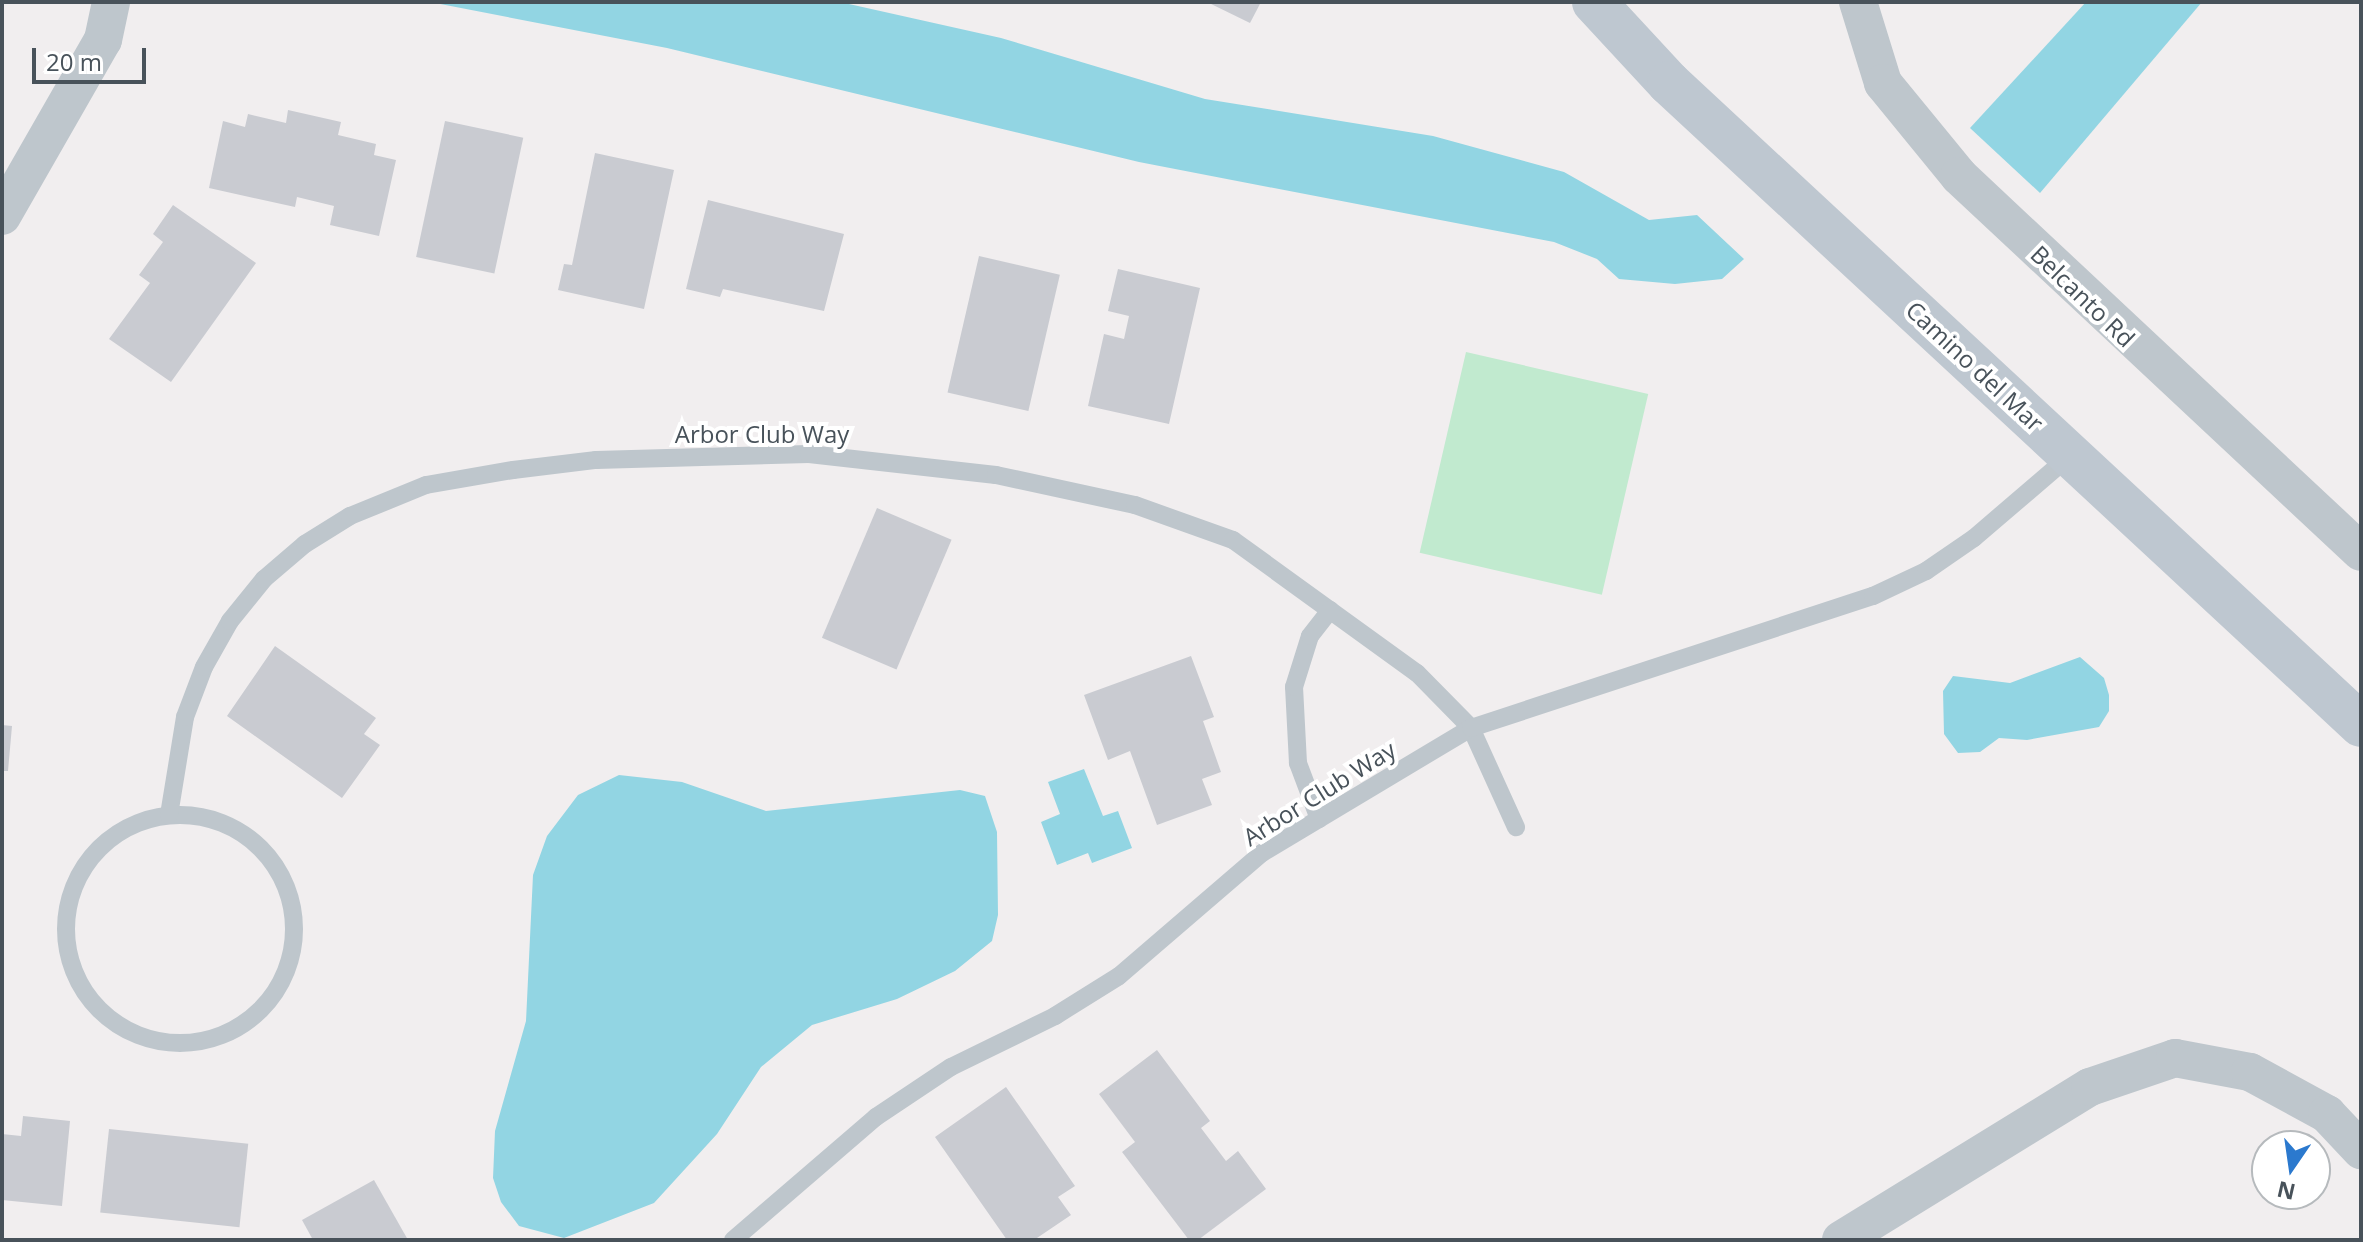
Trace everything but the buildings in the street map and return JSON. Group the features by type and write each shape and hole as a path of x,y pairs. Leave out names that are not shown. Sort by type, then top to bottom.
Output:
{"street":[{"path":"2,216 103,40 111,2"},
{"name":"Camino del Mar","path":"1594,2 1669,83 2361,725"},
{"name":"Belcanto Rd","path":"1858,2 1883,83 1959,176 2361,552"},
{"path":"1841,1240 2090,1087 2175,1058 2250,1072 2327,1114 2361,1150"}],"lane":[{"name":"Arbor Club Way","path":"169,815 185,717 204,667 230,621 264,579 305,544 350,516 426,485 596,460 719,454 840,457 996,475 1135,505 1233,540 1417,673 1471,728"},
{"name":"Arbor Club Way","path":"733,1240 876,1117 951,1067 1055,1016 1119,976 1262,853 1471,728 1873,596 1926,571 1974,538 2071,455"},
{"path":"1319,819 1298,763 1294,687 1310,636 1330,610"},
{"path":"1471,728 1516,827"},
{"path":"169,815 205,817 238,830 266,852 286,882 295,917 293,953 281,986 258,1014 228,1034 193,1043 157,1042 124,1029 96,1007 77,979 67,947 66,914 75,882 98,848 130,825 169,815"}],"green space":[{"path":"1466,352 1648,394 1602,595 1420,553"}],"water":[{"path":"430,2 840,2 1001,38 1205,99 1433,136 1564,172 1649,220 1697,215 1744,259 1722,279 1675,284 1619,279 1597,259 1554,242 1139,162 667,48"},
{"path":"2086,2 2202,2 2040,193 1970,128"},
{"path":"2080,657 2104,678 2109,695 2109,711 2099,727 2027,740 1999,738 1980,752 1958,753 1944,734 1943,691 1953,676 2010,683"},
{"path":"1084,769 1103,816 1118,811 1132,848 1092,863 1088,853 1057,865 1041,822 1060,814 1048,782"},
{"path":"619,775 682,782 766,811 960,790 985,796 997,832 998,915 992,941 955,971 897,999 812,1025 761,1067 717,1134 654,1203 564,1238 519,1226 501,1202 493,1178 495,1131 526,1021 533,875 547,836 578,795"}]}
